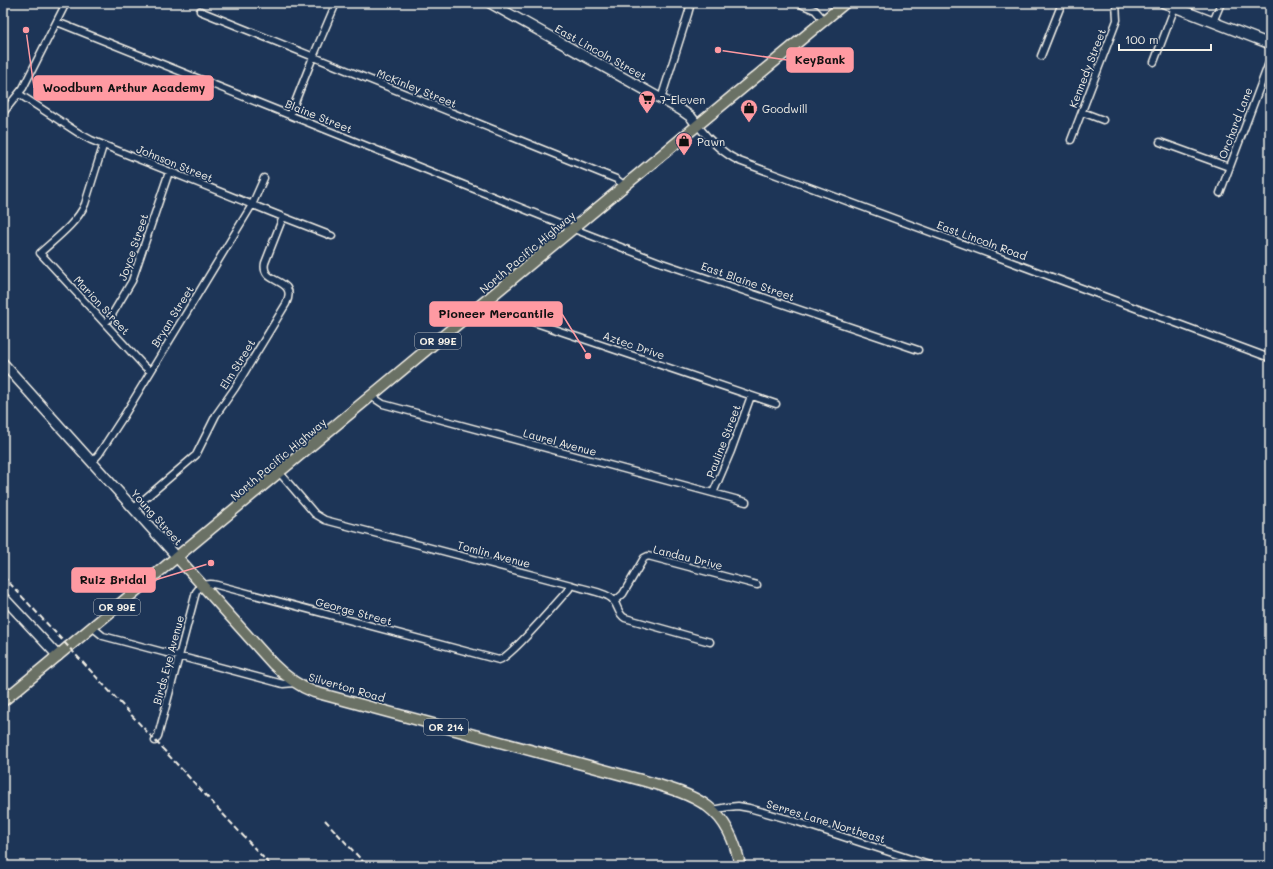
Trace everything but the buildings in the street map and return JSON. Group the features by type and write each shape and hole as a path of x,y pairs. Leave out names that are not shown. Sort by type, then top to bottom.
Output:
{"main road":[{"name":"North Pacific Highway","path":"58,656 845,3"},
{"name":"Young Street","path":"177,557 273,664 295,683"},
{"name":"OR 99E","path":"3,701 58,656"},
{"name":"Silverton Road","path":"295,683 303,688 320,693 651,783 686,794 701,801 712,810"},
{"name":"OR 214","path":"712,810 722,821 730,835 740,866"}],"street":[{"path":"3,113 19,94 66,3"},
{"path":"290,115 336,3"},
{"name":"East Lincoln Street","path":"490,3 661,99 688,115 698,126"},
{"path":"661,99 691,3"},
{"path":"798,3 815,10 824,20"},
{"path":"1041,56 1062,3"},
{"name":"Kennedy Street","path":"1071,140 1117,20 1116,3"},
{"path":"1164,3 1270,44"},
{"path":"1213,22 1220,3"},
{"path":"1154,62 1175,7"},
{"name":"McKinley Street","path":"200,11 616,179 625,186"},
{"name":"Blaine Street","path":"57,22 574,229"},
{"name":"Orchard Lane","path":"1220,193 1270,60"},
{"name":"Johnson Street","path":"19,94 80,134 103,146 332,236"},
{"path":"1082,112 1103,120"},
{"name":"East Lincoln Road","path":"698,126 718,148 739,161 1270,358"},
{"path":"1160,142 1229,167"},
{"name":"Marion Street","path":"103,146 85,204 81,212 76,219 40,253 150,371"},
{"name":"Joyce Street","path":"105,324 132,281 169,172"},
{"name":"Bryan Street","path":"92,462 97,457 252,205 264,178"},
{"name":"Elm Street","path":"134,508 196,454 216,415 286,304 289,296 287,288 282,283 266,276 264,270 265,263 284,217"},
{"name":"East Blaine Street","path":"574,229 662,263 918,350"},
{"name":"Aztec Drive","path":"488,300 500,309 536,323 776,404"},
{"name":"Young Street","path":"3,364 177,557"},
{"name":"Laurel Avenue","path":"372,396 382,404 746,502"},
{"name":"Pauline Street","path":"713,493 751,396"},
{"name":"Tomlin Avenue","path":"280,472 315,514 325,520 571,585 606,596 614,602 622,617 628,620 710,642"},
{"name":"Landau Drive","path":"614,602 624,594 645,557 656,558 757,585"},
{"name":"George Street","path":"203,586 209,584 218,585 496,660 501,660 513,650 571,585"},
{"name":"Birds Eye Avenue","path":"155,741 158,736 196,592 203,586"},
{"path":"3,597 58,656"},
{"name":"Silverton Road","path":"92,627 103,636 284,684 295,683"},
{"name":"Serres Lane Northeast","path":"712,810 742,806 795,821 932,866"}],"railway":[{"path":"3,576 271,866"},
{"path":"325,820 367,866"}],"place":[{"name":"Woodburn Arthur Academy","path":"26,30"},
{"name":"KeyBank","path":"718,50"},
{"name":"7-Eleven","path":"647,114"},
{"name":"Goodwill","path":"749,123"},
{"name":"Pawn","path":"684,156"},
{"name":"Pioneer Mercantile","path":"588,356"},
{"name":"Ruiz Bridal","path":"211,563"}]}
